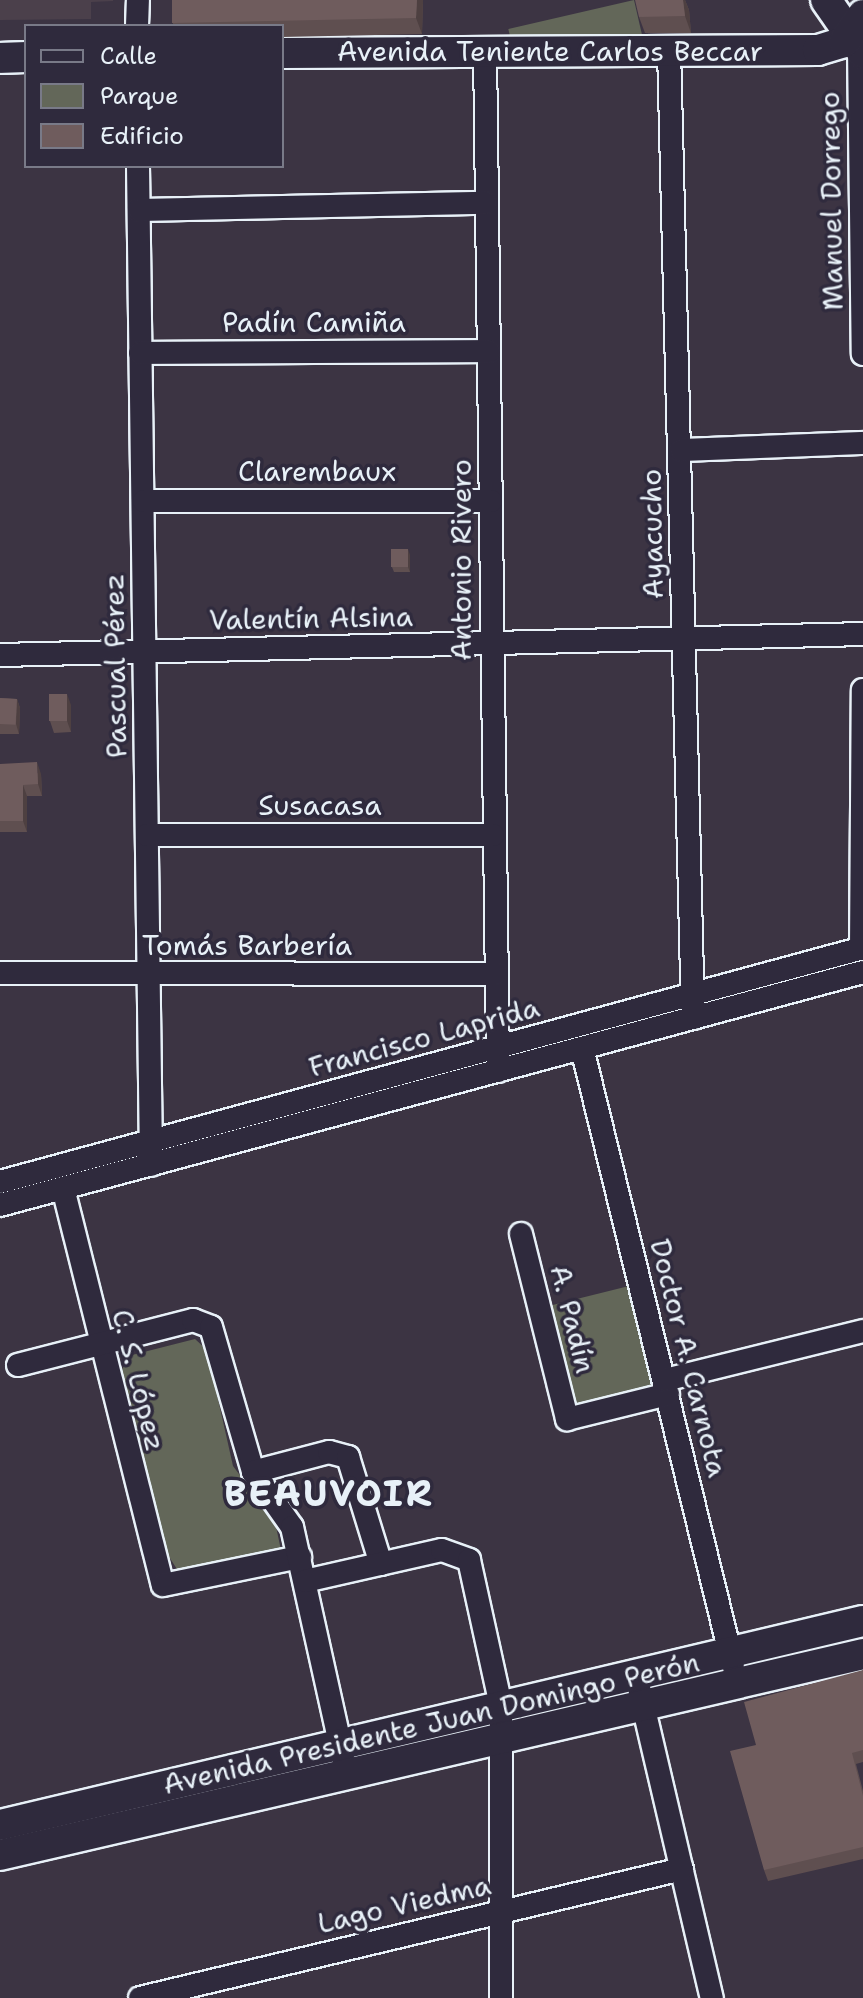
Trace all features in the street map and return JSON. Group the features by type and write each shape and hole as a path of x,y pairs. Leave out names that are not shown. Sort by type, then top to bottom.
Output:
{"main road":[{"path":"826,0 860,46"},
{"name":"Avenida Teniente Carlos Beccar","path":"284,53 485,49 818,50 860,46"},
{"path":"0,58 24,57"},
{"name":"Avenida Presidente Juan Domingo Perón","path":"0,1855 496,1739 640,1689 734,1667 863,1621"},
{"name":"Avenida Presidente Juan Domingo Perón","path":"734,1667 863,1654"},
{"name":"Avenida Presidente Juan Domingo Perón","path":"0,1825 501,1706 640,1689"}],"street":[{"path":"137,24 138,0"},
{"name":"Manuel Dorrego","path":"860,46 863,354"},
{"name":"Antonio Rivero","path":"485,49 490,646 498,1060"},
{"name":"Ayacucho","path":"669,49 681,450 690,1007"},
{"name":"Pascual Pérez","path":"138,168 147,835 145,976 151,1165"},
{"path":"139,210 486,203"},
{"name":"Padín Camiña","path":"140,353 489,351"},
{"path":"681,450 863,443"},
{"name":"Clarembaux","path":"144,501 491,501"},
{"name":"Valentín Alsina","path":"0,655 490,646 863,634"},
{"path":"862,948 863,690"},
{"name":"Susacasa","path":"147,835 493,835"},
{"name":"Francisco Laprida","path":"0,1182 150,1142 498,1060 582,1048 862,948"},
{"name":"Francisco Laprida","path":"0,1205 151,1165 498,1060 690,1007 863,972"},
{"name":"Tomás Barbería","path":"0,973 145,976 495,974"},
{"name":"Doctor A. Carnota","path":"582,1048 734,1667"},
{"name":"C. S. López","path":"63,1188 97,1344 163,1585 300,1557"},
{"name":"A. Padín","path":"521,1234 567,1419 666,1387"},
{"path":"18,1365 193,1320 217,1339 253,1472 284,1509 300,1557 348,1774"},
{"path":"666,1387 863,1331"},
{"path":"253,1472 329,1452 348,1457 381,1564"},
{"path":"305,1581 458,1551 469,1560 501,1706 496,1739 501,1998"},
{"path":"640,1689 712,1998"},
{"name":"Lago Viedma","path":"140,1998 682,1869"}],"shaded area":[{"path":"0,0 113,1 91,2 91,19 0,20"}],"green space":[{"path":"634,0 643,39 517,68 508,29"},
{"path":"633,1285 658,1384 572,1405 548,1306"},
{"path":"195,1339 207,1350 233,1466 275,1522 281,1550 182,1577 166,1552 117,1376 132,1355"}],"building":[{"path":"172,0 417,0 416,18 172,23"},
{"path":"635,0 683,0 685,16 639,17"},
{"path":"391,549 408,549 408,567 391,567"},
{"path":"49,694 67,694 67,721 49,721"},
{"path":"0,698 17,699 16,725 0,724"},
{"path":"37,762 38,784 23,785 23,821 0,821 0,764"},
{"path":"863,1670 863,1750 852,1753 863,1796 863,1847 764,1870 730,1751 756,1745 744,1702"}],"district":[{"name":"BEAUVOIR","path":"329,1494"}]}
